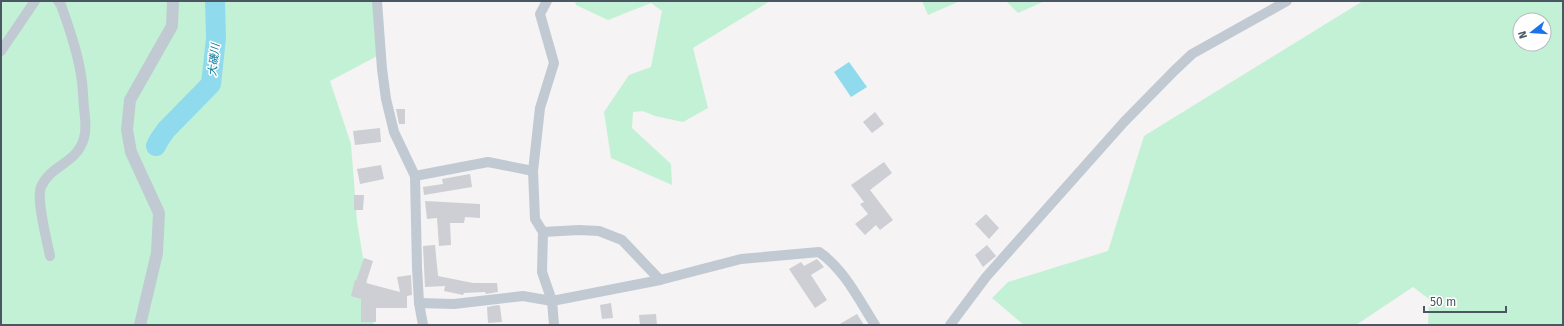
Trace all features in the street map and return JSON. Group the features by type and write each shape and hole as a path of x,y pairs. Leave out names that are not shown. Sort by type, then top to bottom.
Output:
{"street":[{"path":"1,51 35,1"},
{"path":"50,256 40,204 40,188 48,176 71,160 79,151 84,138 85,128 80,68 73,38 61,5 58,1"},
{"path":"140,325 157,253 159,213 131,152 127,130 130,100 172,26 173,1"},
{"path":"377,1 382,69 386,99 394,132 415,176 419,303 423,325"},
{"path":"547,1 540,14 554,63 540,108 533,171 535,219 544,232 542,272 552,301 554,325"},
{"path":"950,325 992,271 1115,132 1174,71 1192,54 1288,1"},
{"path":"415,176 488,162 533,171"},
{"path":"544,232 579,230 599,231 622,240 660,280"},
{"path":"419,303 454,304 478,300 523,296 552,301 660,280 741,259 819,252 830,259 851,287 874,325"}],"green space":[{"path":"1,1 373,1 381,54 330,81 351,144 357,221 374,325 1,325"},
{"path":"575,1 770,1 693,48 708,108 683,122 655,116 643,111 633,112 632,128 671,164 672,185 611,158 604,112 629,75 651,67 662,11 651,3 608,20 576,5"},
{"path":"922,1 960,1 928,15"},
{"path":"1006,1 1045,1 1018,13"},
{"path":"1363,1 1563,1 1563,325 1428,325 1429,299 1413,287 1356,325 1024,325 992,298 1008,282 1108,251 1144,136"}],"water":[{"path":"849,62 867,87 851,97 834,72"}],"building":[{"path":"396,109 405,109 405,124 399,124"},
{"path":"875,112 884,124 872,133 863,122"},
{"path":"380,128 381,142 355,145 353,131"},
{"path":"884,162 892,173 870,190 893,220 880,230 876,225 865,235 855,224 868,214 860,204 864,202 851,185"},
{"path":"381,165 384,179 360,184 357,169"},
{"path":"470,174 472,187 424,195 423,187 443,184 442,179"},
{"path":"354,195 364,195 363,210 354,210"},
{"path":"425,201 480,204 480,218 465,217 464,223 450,223 451,245 439,246 437,218 427,219"},
{"path":"986,214 999,228 989,239 975,224"},
{"path":"435,245 438,276 473,283 497,283 498,292 486,294 485,292 464,293 463,295 444,291 445,286 425,287 423,246"},
{"path":"987,245 996,256 983,267 975,255"},
{"path":"364,258 373,261 366,283 400,292 397,277 411,275 412,295 407,296 407,308 376,308 376,322 361,322 361,299 351,296 355,280 356,281"},
{"path":"817,259 824,267 811,275 827,300 815,308 789,269 801,262 804,266"},
{"path":"611,303 613,318 602,319 600,305"},
{"path":"500,306 502,322 488,323 487,307"},
{"path":"656,314 657,325 640,325 639,315"},
{"path":"857,314 864,325 838,325"}],"waterway":[{"name":"大磯川","path":"156,146 166,130 211,84 216,38 215,1"}]}
